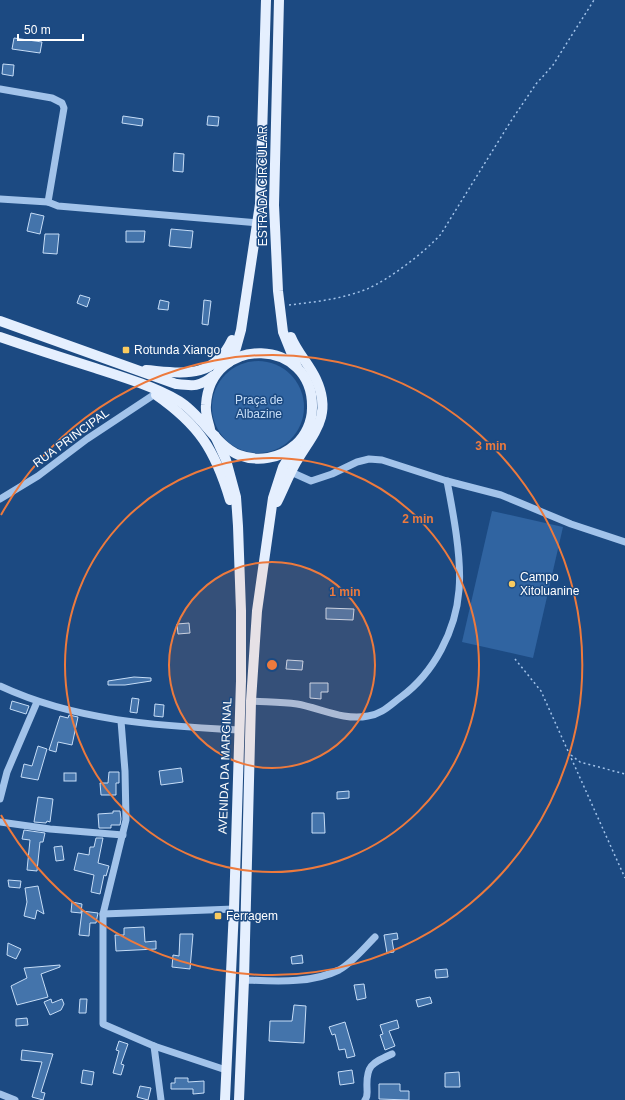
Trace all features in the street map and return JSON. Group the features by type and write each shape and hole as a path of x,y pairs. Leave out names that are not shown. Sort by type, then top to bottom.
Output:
{"main road":[{"name":"ESTRADA CIRCULAR","path":"226,365 238,339 258,223 262,172 266,0"},
{"name":"ESTRADA CIRCULAR","path":"279,0 274,205 278,290 283,332 298,369"},
{"path":"271,514 291,472 317,430 322,402 316,379 293,341 278,290"},
{"path":"136,369 180,373 195,372 207,368 218,360 227,349 242,312"},
{"path":"0,321 176,384 189,386 202,384 226,365 242,355 257,352 280,357 298,369 308,383 312,405 312,416 306,432 296,445 283,454 268,458 253,459 238,455 225,447 196,414 180,402 150,387 0,337"},
{"path":"212,432 206,407 207,392 213,379 226,365"},
{"path":"115,375 155,394 179,411 204,440 214,458 227,488 238,526"},
{"name":"AVENIDA DA MARGINAL","path":"212,432 226,460 232,478 238,526 241,611 241,681 234,909 225,1100"},
{"name":"AVENIDA DA MARGINAL","path":"239,1100 244,980 251,701 257,611 271,514 278,482 283,468 296,445"}],"street":[{"path":"0,89 52,98 62,103 64,108 48,202"},
{"path":"0,199 48,202 58,206 258,223"},
{"name":"RUA PRINCIPAL","path":"0,499 38,476 87,439 155,394"},
{"path":"291,472 308,480 314,481 356,462 369,459 395,464 447,481 501,495 571,524 625,542"},
{"path":"251,701 296,704 338,715 367,717 385,710 423,678 439,654 448,631 459,590 453,515 447,481"},
{"path":"0,686 37,702 121,722 239,730"},
{"path":"0,799 7,772 37,702"},
{"path":"121,722 126,803 122,835 103,914 103,1024 154,1046 226,1070"},
{"path":"0,769 7,772"},
{"path":"0,822 50,829 122,835"},
{"path":"103,914 234,909"},
{"path":"244,980 284,981 330,974 346,965 375,937"},
{"path":"154,1046 161,1100"},
{"path":"365,1100 367,1096 366,1074 368,1069 378,1060 392,1054"},
{"path":"0,1094 14,1100"}],"path":[{"path":"283,306 328,300 368,288 419,256 431,246 441,234 511,121 536,84 553,65 594,0"},
{"path":"515,659 541,691 625,878"},
{"path":"570,754 580,762 625,774"}],"green space":[{"name":"Praça de Albazine","path":"258,361 276,365 290,375 300,389 304,407 300,425 290,439 276,449 258,453 240,449 226,439 216,425 212,407 216,389 226,375 240,365"},
{"name":"Campo Xitoluanine","path":"492,511 563,527 533,658 462,642"}],"building":[{"path":"14,38 42,42 40,53 12,49"},
{"path":"3,64 14,65 13,76 2,74"},
{"path":"123,116 143,119 142,126 122,123"},
{"path":"208,116 219,117 218,126 207,125"},
{"path":"174,153 184,154 183,172 173,171"},
{"path":"31,213 44,216 40,234 27,231"},
{"path":"171,229 193,231 191,248 169,246"},
{"path":"126,231 145,231 144,242 126,242"},
{"path":"45,234 59,234 57,254 43,253"},
{"path":"80,295 90,298 87,307 77,303"},
{"path":"160,300 169,302 168,310 158,309"},
{"path":"204,300 211,301 208,325 202,324"},
{"path":"326,608 354,609 353,620 326,619"},
{"path":"189,623 190,633 178,634 177,624"},
{"path":"287,660 303,661 302,670 286,669"},
{"path":"134,677 151,678 151,681 125,685 108,685 108,681"},
{"path":"310,683 328,683 328,692 321,692 321,699 310,698"},
{"path":"132,698 139,699 137,713 130,712"},
{"path":"12,701 29,706 26,714 10,709"},
{"path":"155,704 164,705 163,717 154,716"},
{"path":"69,715 78,717 72,745 58,742 56,752 49,750 60,716 68,718"},
{"path":"38,746 47,749 38,780 21,777 24,764 32,766"},
{"path":"181,768 183,782 161,785 159,771"},
{"path":"109,772 119,772 119,783 116,783 116,795 101,795 100,783 108,783"},
{"path":"64,773 76,773 76,781 64,781"},
{"path":"349,791 349,798 337,799 337,792"},
{"path":"38,797 53,799 50,822 34,822"},
{"path":"113,811 120,811 120,825 111,825 111,828 99,828 98,814 113,813"},
{"path":"312,813 324,813 325,833 312,833"},
{"path":"24,830 45,833 43,842 40,842 37,871 27,870 30,840 22,839"},
{"path":"96,838 103,838 98,863 109,866 106,876 104,875 100,894 91,892 94,875 74,870 78,853 89,855 90,847 94,847"},
{"path":"62,846 64,860 56,861 54,847"},
{"path":"8,880 21,881 20,888 9,887"},
{"path":"38,886 44,914 37,910 35,919 24,916 27,902 25,888"},
{"path":"72,902 82,904 81,913 71,912"},
{"path":"82,911 98,913 96,923 90,923 89,936 79,935"},
{"path":"144,927 145,942 156,941 156,949 116,951 115,935 124,935 124,928"},
{"path":"397,933 398,939 392,940 394,952 387,953 384,935"},
{"path":"180,934 193,934 190,969 172,967 173,955 179,956"},
{"path":"8,943 21,949 16,959 7,955"},
{"path":"302,955 303,963 292,964 291,957"},
{"path":"60,965 60,967 41,974 48,997 17,1005 11,986 27,978 24,968"},
{"path":"447,969 448,977 436,978 435,970"},
{"path":"364,984 366,998 357,1000 354,985"},
{"path":"430,997 432,1003 418,1007 416,1000"},
{"path":"51,999 52,1003 62,999 64,1004 61,1010 50,1015 44,1002"},
{"path":"80,999 87,999 86,1013 79,1013"},
{"path":"294,1005 306,1006 304,1043 269,1041 270,1021 292,1021"},
{"path":"27,1018 28,1025 16,1026 16,1019"},
{"path":"397,1020 399,1028 389,1031 395,1046 385,1050 380,1035 383,1034 380,1025"},
{"path":"345,1022 355,1056 347,1058 345,1049 339,1050 335,1034 332,1035 329,1027"},
{"path":"119,1041 128,1044 121,1064 124,1065 121,1075 113,1073 119,1051 116,1050"},
{"path":"22,1050 53,1054 41,1092 45,1093 43,1100 32,1097 42,1062 21,1060"},
{"path":"83,1070 94,1072 92,1085 81,1083"},
{"path":"352,1070 354,1083 340,1085 338,1072"},
{"path":"459,1072 460,1087 445,1087 445,1073"},
{"path":"175,1078 188,1078 188,1082 204,1081 204,1093 193,1094 193,1089 171,1089 171,1083 175,1083"},
{"path":"379,1084 400,1084 400,1091 409,1091 409,1100 379,1099"},
{"path":"140,1086 151,1088 148,1100 137,1097"}],"place":[{"name":"Rotunda Xiango","path":"126,350"},
{"name":"Campo Xitoluanine","path":"512,584"},
{"name":"Ferragem","path":"218,916"}]}
